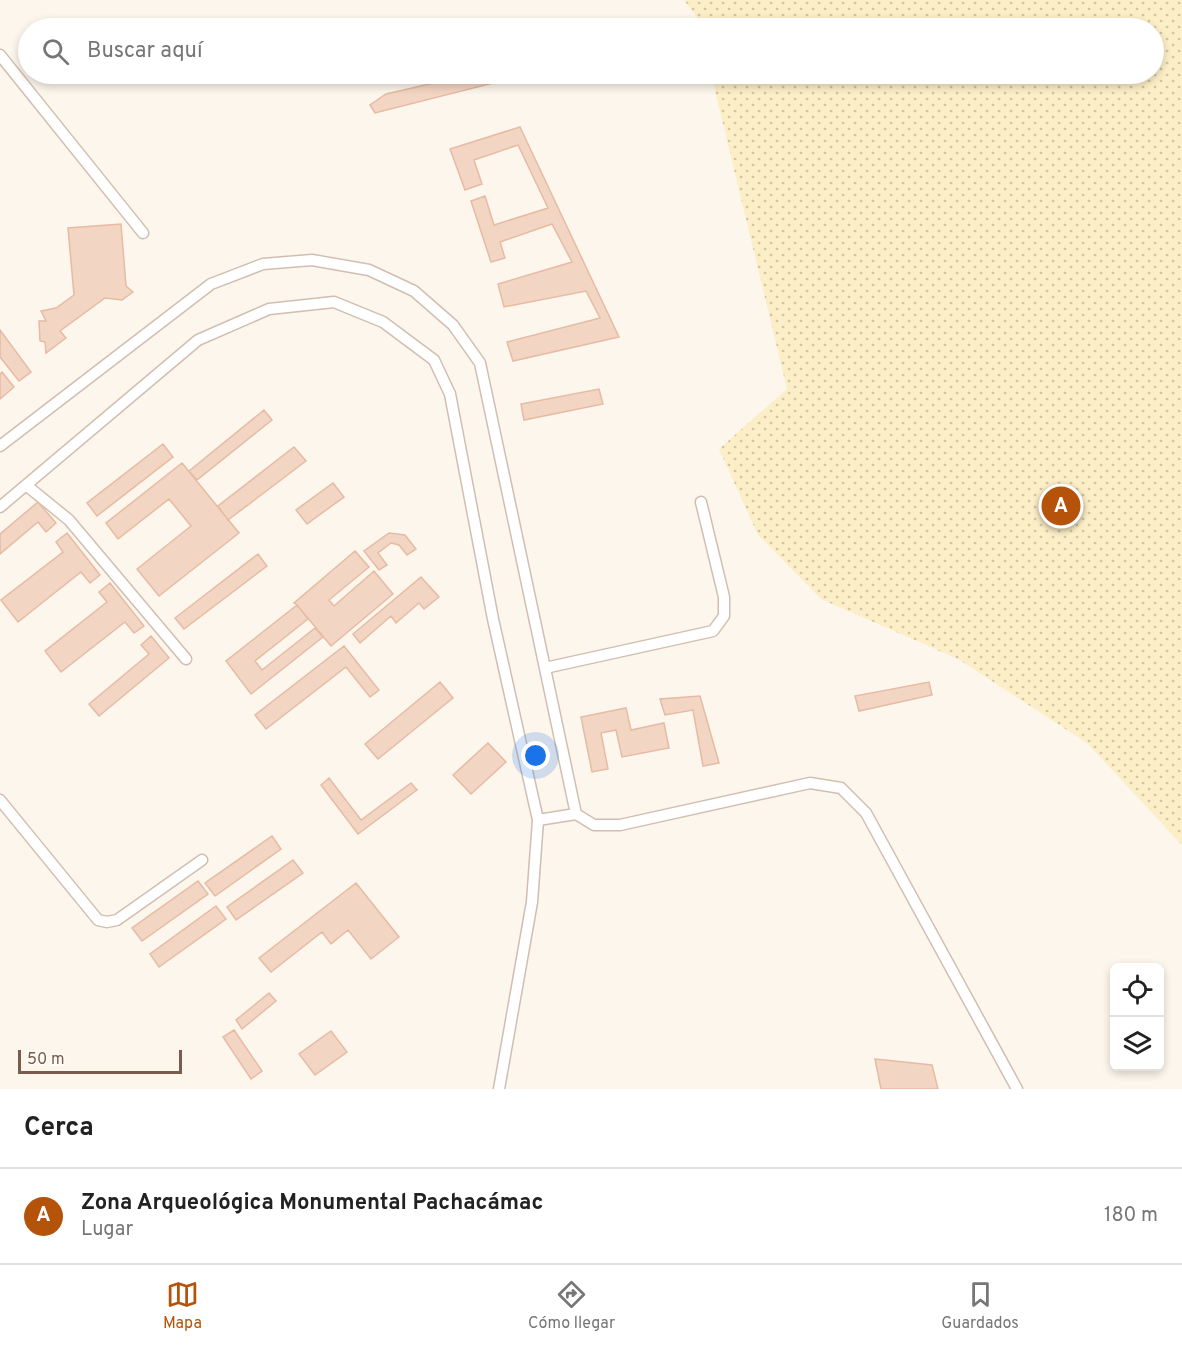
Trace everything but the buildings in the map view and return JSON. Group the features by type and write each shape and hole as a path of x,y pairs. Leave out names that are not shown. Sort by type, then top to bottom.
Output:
{"lane":[{"path":"0,55 18,77"},
{"path":"23,84 143,233"},
{"path":"0,446 211,284 263,264 312,260 369,270 414,291 453,325 480,363 576,814"},
{"path":"0,507 198,340 269,309 334,302 383,322 434,360 450,394 493,619 538,820 532,902 499,1089"},
{"path":"26,485 69,520 186,659"},
{"path":"544,668 713,631 724,616 724,597 701,502"},
{"path":"538,820 576,814 594,825 620,825 810,783 842,788 866,813 1017,1089"},
{"path":"0,800 98,920 107,922 117,920 202,860"}],"sand":[{"path":"684,0 1182,0 1182,845 1087,743 958,659 821,599 758,535 719,449 787,389 713,84 1164,84 1164,18 697,17"}],"place":[{"name":"Zona Arqueológica Monumental Pachacámac","path":"1061,506"}]}
